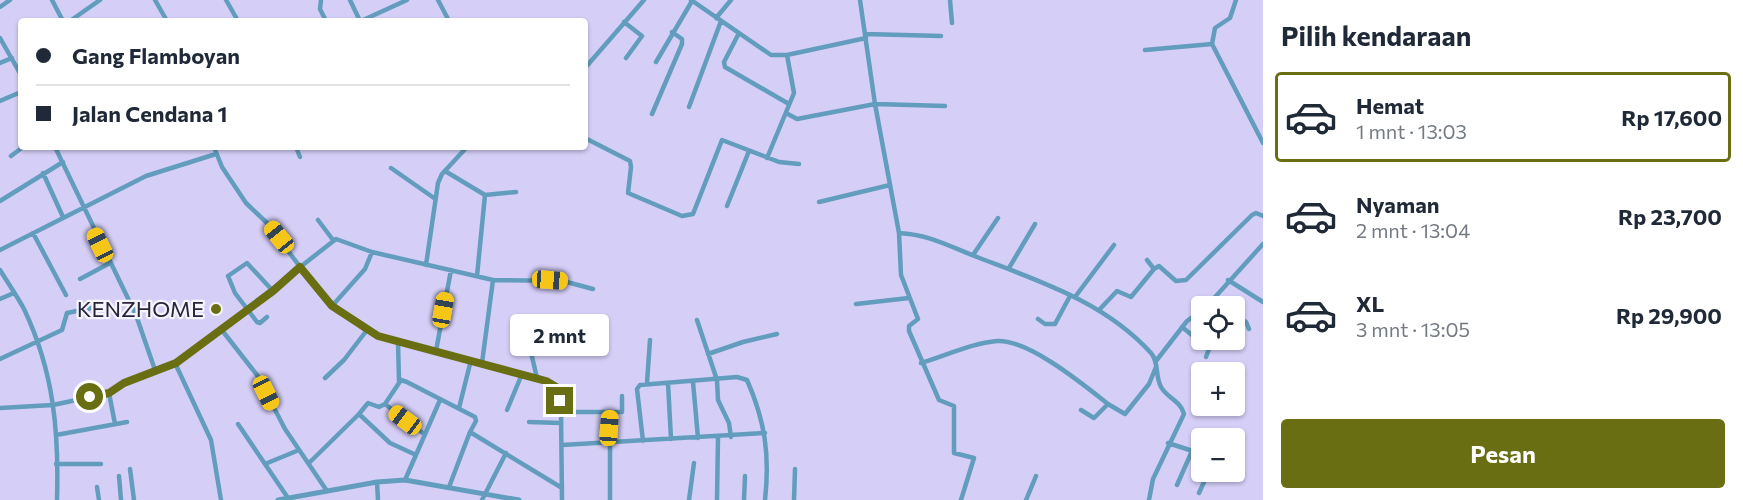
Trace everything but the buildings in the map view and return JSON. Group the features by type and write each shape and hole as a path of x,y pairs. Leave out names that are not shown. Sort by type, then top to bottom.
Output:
{"street":[{"path":"0,7 10,0"},
{"path":"52,0 61,18"},
{"path":"74,18 100,0"},
{"path":"155,0 164,18"},
{"path":"226,0 236,18"},
{"path":"321,0 320,9 324,18"},
{"path":"350,0 359,18"},
{"path":"367,18 407,0"},
{"path":"438,0 447,18"},
{"path":"588,64 644,0"},
{"path":"656,62 691,0 738,35 771,55 787,55 866,36 941,36"},
{"path":"689,107 719,20 731,0"},
{"path":"860,0 875,104 899,233 901,275 918,319 909,326 909,331 939,400 954,406 954,453 974,458 961,500"},
{"path":"950,0 952,23"},
{"path":"1236,0 1230,18 1215,28 1212,44 1263,143"},
{"path":"624,22 642,36 626,58"},
{"path":"652,114 682,44 682,39 672,33"},
{"path":"738,35 724,62 725,67 789,104"},
{"path":"0,38 18,69"},
{"path":"1145,50 1212,44"},
{"path":"767,158 794,88 787,55"},
{"path":"0,63 18,59"},
{"path":"0,101 18,93"},
{"path":"786,112 797,119 875,104 945,106"},
{"path":"588,140 630,161 632,167 628,194 688,217 693,214 720,141 725,140 767,158 800,164"},
{"path":"11,156 19,150"},
{"path":"57,150 82,207 136,315 155,369"},
{"path":"215,150 246,203 267,223 332,306 367,330 398,342 537,378 556,387 561,412 562,500"},
{"path":"297,150 300,157"},
{"path":"426,265 434,198 439,179 464,150"},
{"path":"727,206 749,151"},
{"path":"0,250 146,176 216,154"},
{"path":"0,201 43,172 63,162"},
{"path":"391,168 434,198"},
{"path":"446,171 484,195 516,192"},
{"path":"43,172 63,217"},
{"path":"819,202 890,185"},
{"path":"477,276 484,195"},
{"path":"1100,309 1117,291 1131,297 1159,266 1176,281 1186,280 1252,215 1256,213 1263,216"},
{"path":"973,255 998,218"},
{"path":"318,220 333,240"},
{"path":"1009,268 1035,224"},
{"path":"33,233 66,295"},
{"path":"899,233 922,234 1009,268 1100,309 1140,342 1156,364 1161,387 1183,411 1182,419 1168,443 1153,479 1149,500"},
{"path":"0,408 53,405 109,393 155,369 176,363 273,291 333,240 339,239 372,252 493,280 563,281 593,289"},
{"path":"1038,319 1045,324 1055,324 1114,244"},
{"path":"1216,296 1263,244"},
{"path":"332,306 365,269 372,252"},
{"path":"1147,260 1154,269"},
{"path":"80,279 110,263"},
{"path":"267,316 259,323 227,278 235,268 243,264 253,266 273,291"},
{"path":"0,270 38,342 51,382 56,435 57,500"},
{"path":"436,351 451,270"},
{"path":"482,363 493,280"},
{"path":"1228,280 1263,302"},
{"path":"0,299 14,293"},
{"path":"856,304 909,298"},
{"path":"0,359 64,329 67,313 96,307"},
{"path":"921,363 988,343 1011,343 1053,365 1125,414 1149,384 1156,364 1182,327 1191,319"},
{"path":"697,320 717,380 718,400 729,423 731,437"},
{"path":"1245,321 1249,329"},
{"path":"525,327 537,378"},
{"path":"1182,327 1209,349 1206,357"},
{"path":"221,329 257,375 285,429 327,491"},
{"path":"325,378 344,360 367,330"},
{"path":"708,354 777,334"},
{"path":"647,383 650,340"},
{"path":"309,463 368,403 379,407 385,404 399,381 398,342"},
{"path":"459,408 471,360"},
{"path":"176,363 211,440 221,500"},
{"path":"507,410 522,374"},
{"path":"643,441 637,390 640,385 737,377 747,380 761,411 765,433 765,500"},
{"path":"399,381 403,380 476,418 449,487"},
{"path":"693,382 698,438"},
{"path":"668,383 671,439"},
{"path":"109,393 109,404 116,424"},
{"path":"561,412 623,410 622,396"},
{"path":"405,480 414,454 440,400"},
{"path":"385,404 424,434"},
{"path":"1081,410 1094,418 1108,404"},
{"path":"610,412 608,444 610,500"},
{"path":"359,414 384,438 414,454"},
{"path":"529,422 561,423"},
{"path":"56,435 126,423"},
{"path":"238,424 288,498"},
{"path":"470,432 562,488"},
{"path":"562,445 731,437 765,433"},
{"path":"717,500 718,437"},
{"path":"1168,443 1191,451"},
{"path":"265,464 299,450"},
{"path":"482,500 506,453"},
{"path":"1177,485 1191,453"},
{"path":"689,500 694,462"},
{"path":"56,464 101,464"},
{"path":"130,469 134,500"},
{"path":"794,500 795,469"},
{"path":"118,476 121,500"},
{"path":"744,500 745,476"},
{"path":"1026,500 1036,476"},
{"path":"278,500 377,482 405,480 519,500"},
{"path":"377,482 378,500"},
{"path":"1199,494 1204,482"},
{"path":"97,487 99,500"}],"place":[{"name":"KENZHOME","path":"216,309"}],"route":[{"path":"90,397 109,393 124,383 155,369 176,363 273,291 300,267 332,306 364,329 392,341 552,383 558,390 560,401"}]}
